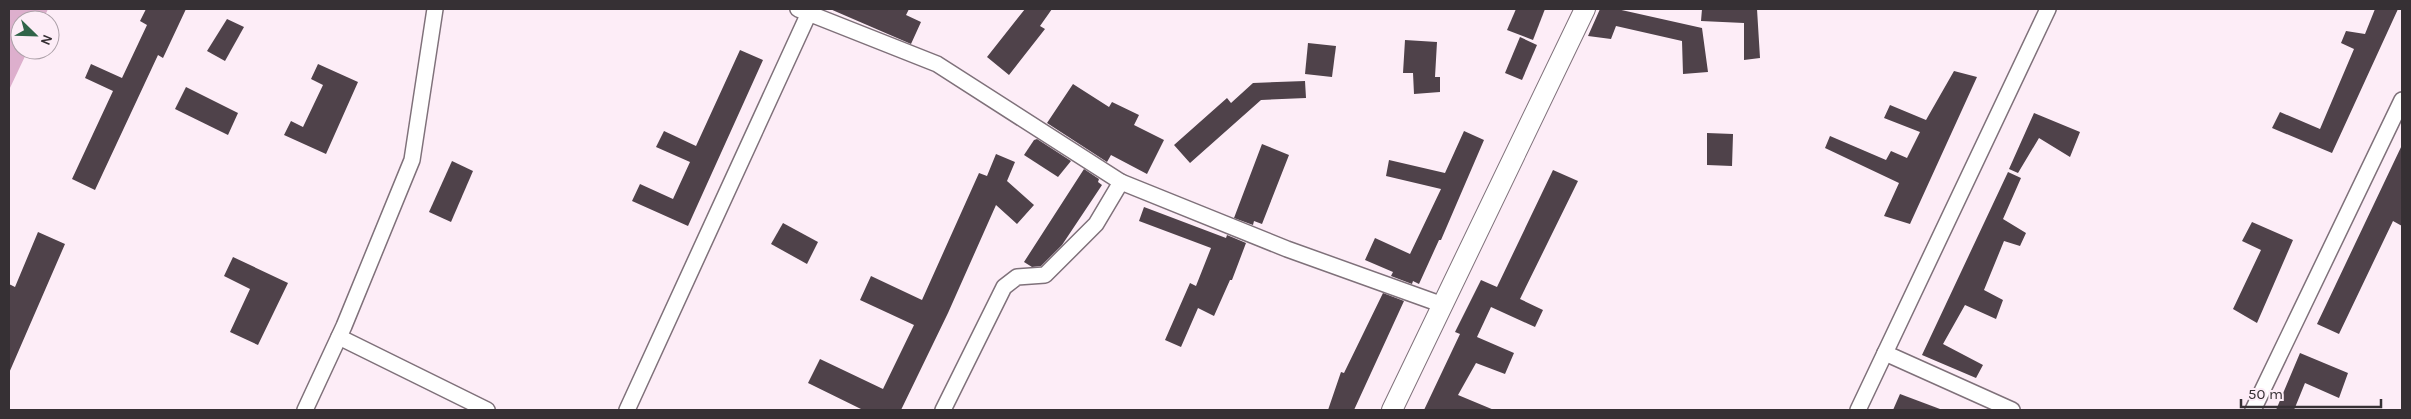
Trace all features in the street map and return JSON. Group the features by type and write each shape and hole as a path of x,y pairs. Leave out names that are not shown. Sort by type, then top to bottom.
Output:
{"street":[{"path":"305,410 339,337 412,160 435,9"},
{"path":"1392,410 1585,9"},
{"path":"1858,410 2048,9"},
{"path":"627,410 804,11 937,64 1120,182 1287,249 1443,305"},
{"path":"2253,410 2402,100"},
{"path":"943,410 1004,287 1017,277 1045,276 1096,224 1120,182"},
{"path":"339,337 487,410"},
{"path":"1885,353 2012,410"}],"shaded area":[{"path":"9,9 48,9 10,10 10,60 23,60 9,90"}],"building":[{"path":"146,9 186,9 163,58 158,55 95,190 72,179 113,91 85,78 91,64 122,78 147,25 140,21"},
{"path":"830,9 909,9 906,15 921,22 911,44"},
{"path":"1025,9 1052,9 1040,26 1045,29 1009,75 987,57"},
{"path":"1516,9 1545,9 1533,40 1507,30"},
{"path":"1600,9 1617,9 1702,28 1708,72 1683,74 1682,41 1616,26 1611,39 1588,36"},
{"path":"1702,9 1757,9 1760,58 1744,60 1744,23 1701,21"},
{"path":"2375,9 2398,9 2332,153 2272,128 2280,112 2320,129 2354,49 2341,43 2346,31 2365,34"},
{"path":"227,19 244,27 225,61 207,51"},
{"path":"1520,37 1537,45 1522,80 1505,73"},
{"path":"1405,40 1437,42 1435,77 1440,77 1440,92 1414,94 1413,73 1403,73"},
{"path":"1308,43 1336,46 1332,77 1305,74"},
{"path":"740,50 763,60 688,226 632,201 640,184 673,199 690,162 656,147 664,131 696,146"},
{"path":"318,64 358,82 326,154 284,135 291,121 303,127 323,85 311,79"},
{"path":"1954,71 1977,77 1910,224 1884,216 1899,183 1825,148 1830,136 1886,160 1891,151 1907,158 1920,132 1884,118 1890,105 1926,120"},
{"path":"1305,81 1306,98 1261,100 1190,163 1174,145 1227,98 1231,103 1253,83"},
{"path":"1073,84 1109,107 1112,102 1139,115 1134,125 1164,140 1147,174 1111,155 1107,162 1047,123"},
{"path":"186,87 238,113 228,135 175,109"},
{"path":"2034,113 2080,132 2070,157 2039,138 2018,173 2009,169"},
{"path":"1464,131 1484,140 1441,240 1439,240 1419,284 1413,281 1412,284 1391,276 1393,272 1365,260 1375,238 1410,254 1441,189 1386,176 1389,160 1445,173"},
{"path":"1707,133 1733,134 1732,166 1707,165"},
{"path":"1037,139 1071,161 1058,177 1024,155 1034,140"},
{"path":"1262,144 1289,155 1262,224 1254,221 1253,225 1234,218"},
{"path":"2402,145 2402,226 2393,221 2339,334 2317,324"},
{"path":"996,154 1015,162 1007,181 1034,205 1017,224 996,205 948,313 901,410 863,410 808,383 820,359 883,389 914,325 860,300 871,276 922,300 979,173 987,176"},
{"path":"452,161 473,171 451,222 429,212"},
{"path":"1084,169 1099,179 1098,182 1102,185 1062,245 1041,266 1032,267 1024,262"},
{"path":"1553,170 1578,181 1520,299 1543,310 1535,327 1491,307 1477,337 1514,353 1505,374 1476,363 1458,395 1494,410 1424,410 1460,334 1455,332 1481,280 1497,287"},
{"path":"2008,172 2021,178 2003,219 2026,233 2020,246 2004,241 1984,290 2003,300 1996,319 1965,305 1943,344 1983,365 1976,378 1922,355"},
{"path":"1144,207 1226,238 1227,235 1246,243 1232,280 1230,280 1214,316 1198,308 1181,347 1165,340 1190,283 1196,286 1211,248 1139,221"},
{"path":"2252,222 2293,240 2257,323 2233,309 2261,250 2242,241"},
{"path":"783,223 818,242 807,264 771,244"},
{"path":"38,232 65,244 9,373 9,284 15,287"},
{"path":"233,257 288,283 258,345 230,332 250,289 224,276"},
{"path":"1383,293 1404,301 1354,410 1328,410 1341,372 1344,373"},
{"path":"2300,353 2348,373 2339,398 2305,383 2294,410 2276,410"},
{"path":"1900,394 1940,409 1940,410 1893,410"}]}
